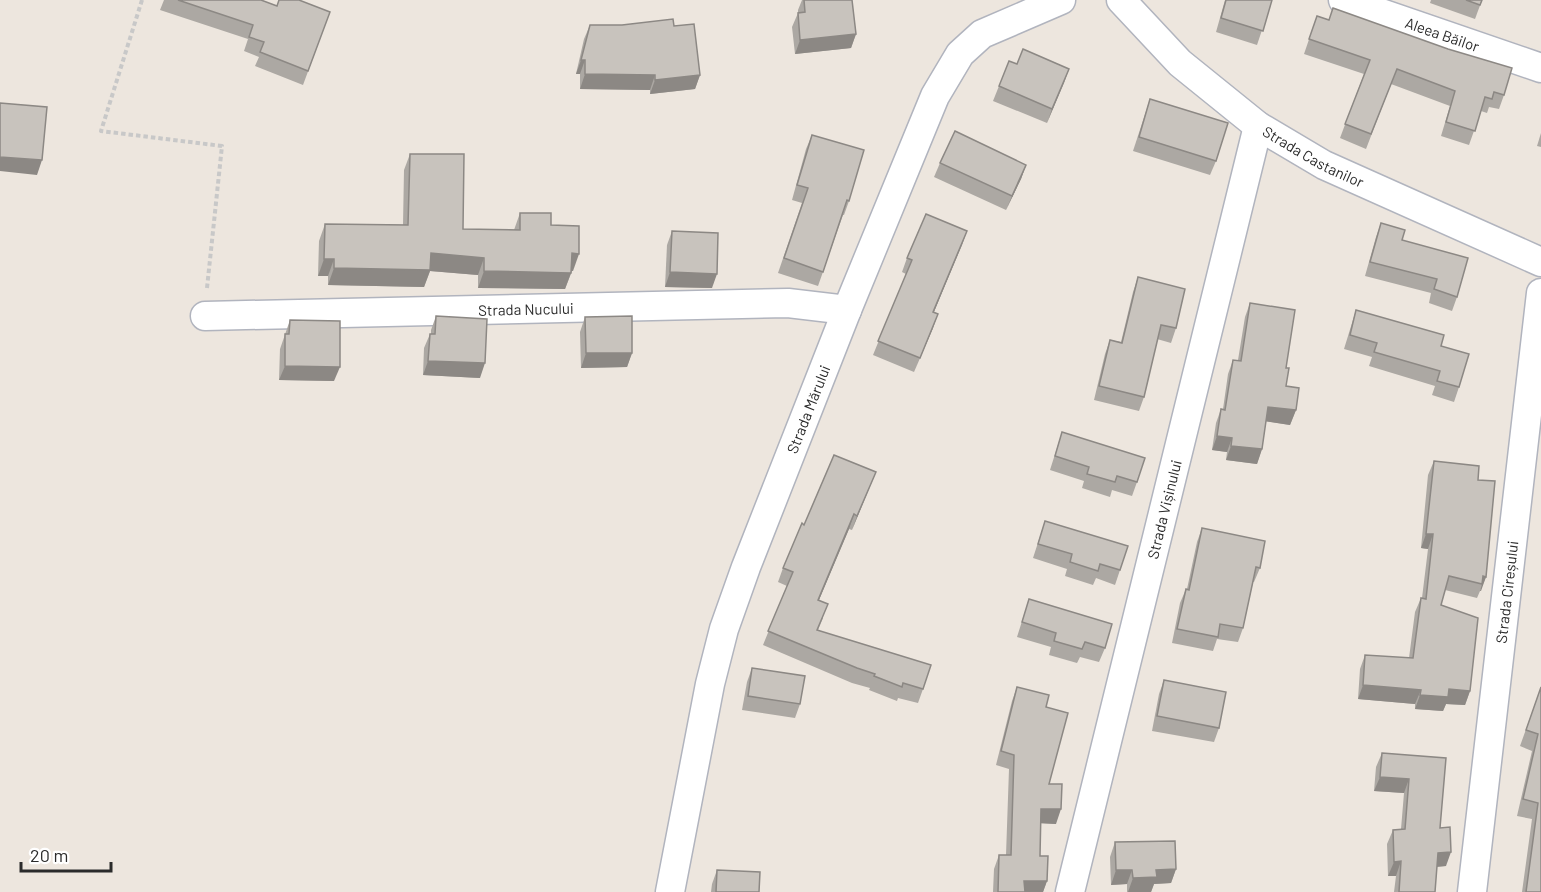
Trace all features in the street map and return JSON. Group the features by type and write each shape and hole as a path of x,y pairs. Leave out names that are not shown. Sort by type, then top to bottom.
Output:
{"street":[{"name":"Strada Mărului","path":"670,892 710,684 724,629 847,310 935,96 960,54 982,34 1061,0"},
{"name":"Strada Castanilor","path":"1121,0 1180,63 1258,126 1324,165 1541,262"},
{"name":"Aleea Băilor","path":"1343,0 1541,68"},
{"name":"Strada Vișinului","path":"1070,892 1258,126"},
{"name":"Strada Cireșului","path":"1472,892 1541,293"},
{"name":"Strada Nucului","path":"205,316 788,303 847,310"}],"path":[{"path":"142,0 101,131 222,146 205,316"}],"building":[{"path":"178,0 261,0 277,6 279,0 299,0 330,12 308,71 260,52 264,42 249,37 253,25"},
{"path":"804,0 852,0 856,34 800,40 798,13 805,12"},
{"path":"1226,0 1272,0 1263,31 1221,18"},
{"path":"1466,0 1482,0 1480,5"},
{"path":"1333,8 1448,49 1512,68 1504,95 1494,92 1492,99 1485,97 1475,131 1446,122 1455,91 1397,69 1371,134 1345,124 1370,60 1309,39 1317,16 1329,20"},
{"path":"673,19 674,26 694,24 700,75 655,80 655,75 585,74 585,60 581,60 590,25 622,25"},
{"path":"1023,49 1069,69 1052,109 999,86 1009,61 1017,64"},
{"path":"1150,99 1228,123 1216,161 1139,137"},
{"path":"0,103 47,107 42,160 0,157"},
{"path":"955,131 1026,165 1012,196 940,163"},
{"path":"812,135 864,150 849,201 847,200 823,272 784,258 808,188 797,185"},
{"path":"410,154 464,154 463,229 520,230 520,213 551,213 551,225 579,226 579,254 572,253 571,273 484,271 484,258 431,253 430,270 334,268 334,259 324,259 325,224 408,225"},
{"path":"926,214 967,231 933,312 938,314 920,358 878,341 912,260 907,258"},
{"path":"1381,223 1405,230 1402,240 1468,258 1457,297 1434,289 1437,279 1370,262"},
{"path":"672,231 718,233 717,274 670,272"},
{"path":"1138,277 1185,289 1176,328 1161,325 1144,397 1099,386 1110,340 1122,343"},
{"path":"1250,303 1295,310 1286,368 1289,368 1286,386 1299,388 1296,410 1268,407 1262,449 1231,446 1232,438 1217,436 1221,409 1225,410 1233,360 1241,361"},
{"path":"1356,310 1444,335 1441,346 1469,354 1459,387 1437,381 1440,371 1374,352 1377,343 1350,335"},
{"path":"436,316 487,319 485,363 428,361 430,334 435,334"},
{"path":"632,316 632,353 586,353 585,317"},
{"path":"290,320 340,321 340,367 285,366 285,334 289,334"},
{"path":"1062,432 1145,458 1137,482 1117,476 1115,482 1087,474 1089,467 1055,456"},
{"path":"834,455 876,472 857,516 854,514 818,600 828,604 817,630 931,665 923,689 903,683 902,687 768,631 793,572 783,568"},
{"path":"1434,461 1479,466 1478,480 1495,481 1486,577 1483,576 1482,584 1449,576 1441,605 1478,618 1470,691 1449,689 1448,697 1420,695 1421,690 1363,685 1365,655 1413,658 1421,598 1426,599 1433,534 1426,534"},
{"path":"1045,521 1128,546 1120,570 1100,564 1098,571 1070,562 1072,554 1038,544"},
{"path":"1202,528 1265,541 1260,568 1256,567 1243,628 1220,624 1218,637 1177,629 1186,589 1189,590"},
{"path":"1029,599 1112,624 1105,648 1085,642 1082,649 1054,641 1056,633 1022,622"},
{"path":"752,668 805,676 800,704 748,696"},
{"path":"1164,680 1226,692 1219,728 1157,716"},
{"path":"1017,687 1049,695 1046,707 1068,713 1049,784 1062,784 1061,809 1041,809 1040,856 1048,856 1047,881 1024,881 1025,892 998,892 999,855 1011,855 1014,755 1001,751"},
{"path":"1541,687 1541,892 1526,892 1538,803 1523,799 1538,734 1526,730"},
{"path":"1382,753 1446,758 1440,828 1450,827 1451,852 1438,853 1435,892 1399,892 1401,861 1394,862 1393,830 1405,829 1409,779 1380,777"},
{"path":"1175,841 1176,869 1156,870 1157,877 1133,878 1132,870 1116,870 1115,842"},
{"path":"717,870 760,872 759,892 716,892"}]}
